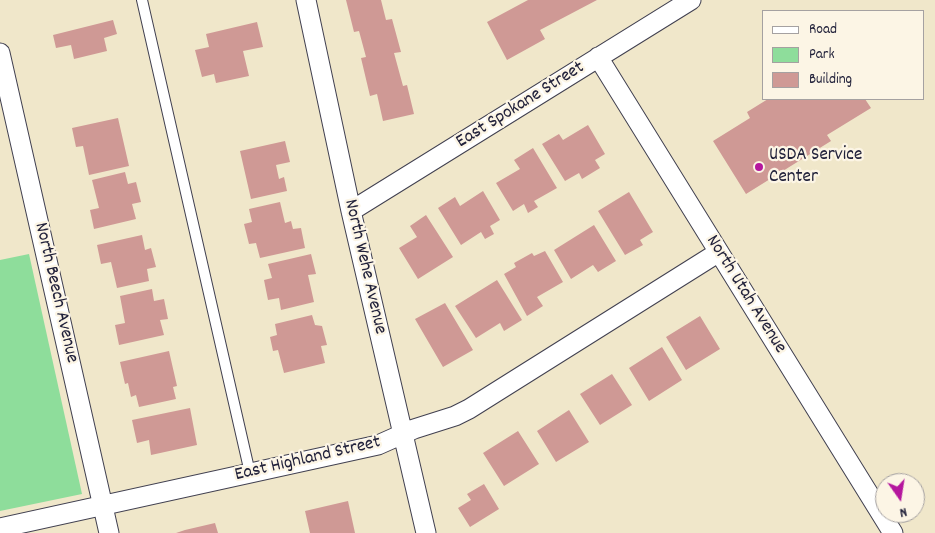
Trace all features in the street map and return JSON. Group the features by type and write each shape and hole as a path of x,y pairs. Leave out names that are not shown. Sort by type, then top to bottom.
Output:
{"street":[{"name":"North Wehe Avenue","path":"306,0 351,211 426,533"},
{"name":"East Spokane Street","path":"351,211 690,0"},
{"name":"North Beech Avenue","path":"0,53 109,533"},
{"name":"North Utah Avenue","path":"598,57 893,533"},
{"name":"East Highland Street","path":"0,528 378,445 414,429 455,416 719,252"}],"lane":[{"path":"142,0 250,473"}],"green space":[{"path":"29,254 82,494 0,511 0,260"}],"building":[{"path":"346,0 381,0 386,20 392,19 401,52 394,53 403,86 407,85 414,114 383,121 377,94 370,96 361,58 366,57 359,31 354,32"},
{"path":"528,0 597,0 540,30 545,39 507,60 487,22"},
{"path":"113,20 117,34 104,38 107,51 74,59 71,45 56,48 53,35"},
{"path":"257,22 263,47 243,51 249,76 216,83 214,74 202,77 195,50 209,47 206,34"},
{"name":"USDA Service Center","path":"766,100 866,100 871,108 827,135 831,141 746,194 713,141 750,118 747,112"},
{"path":"118,118 129,166 89,175 83,146 76,147 72,128"},
{"path":"588,125 605,154 595,160 600,168 582,179 579,173 565,181 542,144 559,134 563,140"},
{"path":"285,141 290,162 276,165 279,179 284,177 287,191 251,199 240,151"},
{"path":"533,148 557,188 534,201 538,207 528,213 524,204 513,211 496,183 520,169 514,160"},
{"path":"125,172 128,184 136,182 141,202 132,204 136,219 94,229 90,210 99,208 92,180"},
{"path":"483,191 500,220 490,226 494,234 485,239 481,232 461,245 438,208 455,197 460,206"},
{"path":"629,192 653,232 640,240 643,245 625,255 598,211"},
{"path":"280,202 285,223 291,221 293,229 301,228 305,248 260,258 256,243 249,244 244,224 252,222 249,209"},
{"path":"426,215 453,257 418,279 399,248 417,237 410,226"},
{"path":"594,225 616,261 598,272 593,265 571,279 554,250"},
{"path":"142,235 145,250 151,248 156,267 147,269 149,281 117,288 111,262 101,264 97,245"},
{"path":"545,251 563,282 537,297 543,306 527,316 504,274 516,267 514,263 532,253 534,256"},
{"path":"311,254 316,274 308,275 314,302 281,310 279,298 268,300 264,280 272,278 268,264"},
{"path":"497,280 522,320 504,331 500,323 476,338 455,306"},
{"path":"152,289 154,301 164,299 168,319 160,320 164,335 119,345 115,325 125,323 120,296"},
{"path":"445,303 473,350 443,367 415,319"},
{"path":"312,315 315,325 322,326 327,345 321,346 325,363 284,373 278,350 273,351 270,337 277,335 275,324"},
{"path":"700,316 720,349 686,370 666,337"},
{"path":"662,347 682,380 649,401 629,368"},
{"path":"169,351 177,386 173,387 176,399 139,407 136,395 131,397 128,383 125,384 120,362"},
{"path":"612,374 632,405 600,425 580,394"},
{"path":"190,408 197,445 151,455 149,440 137,443 132,420"},
{"path":"569,410 589,442 556,462 537,431"},
{"path":"518,431 539,464 504,486 483,453"},
{"path":"484,484 499,509 470,527 458,508 471,500 467,494"},
{"path":"348,501 355,533 310,533 305,511"},
{"path":"215,523 218,533 176,533 185,530"}],"place":[{"name":"USDA Service Center","path":"759,167"}]}
